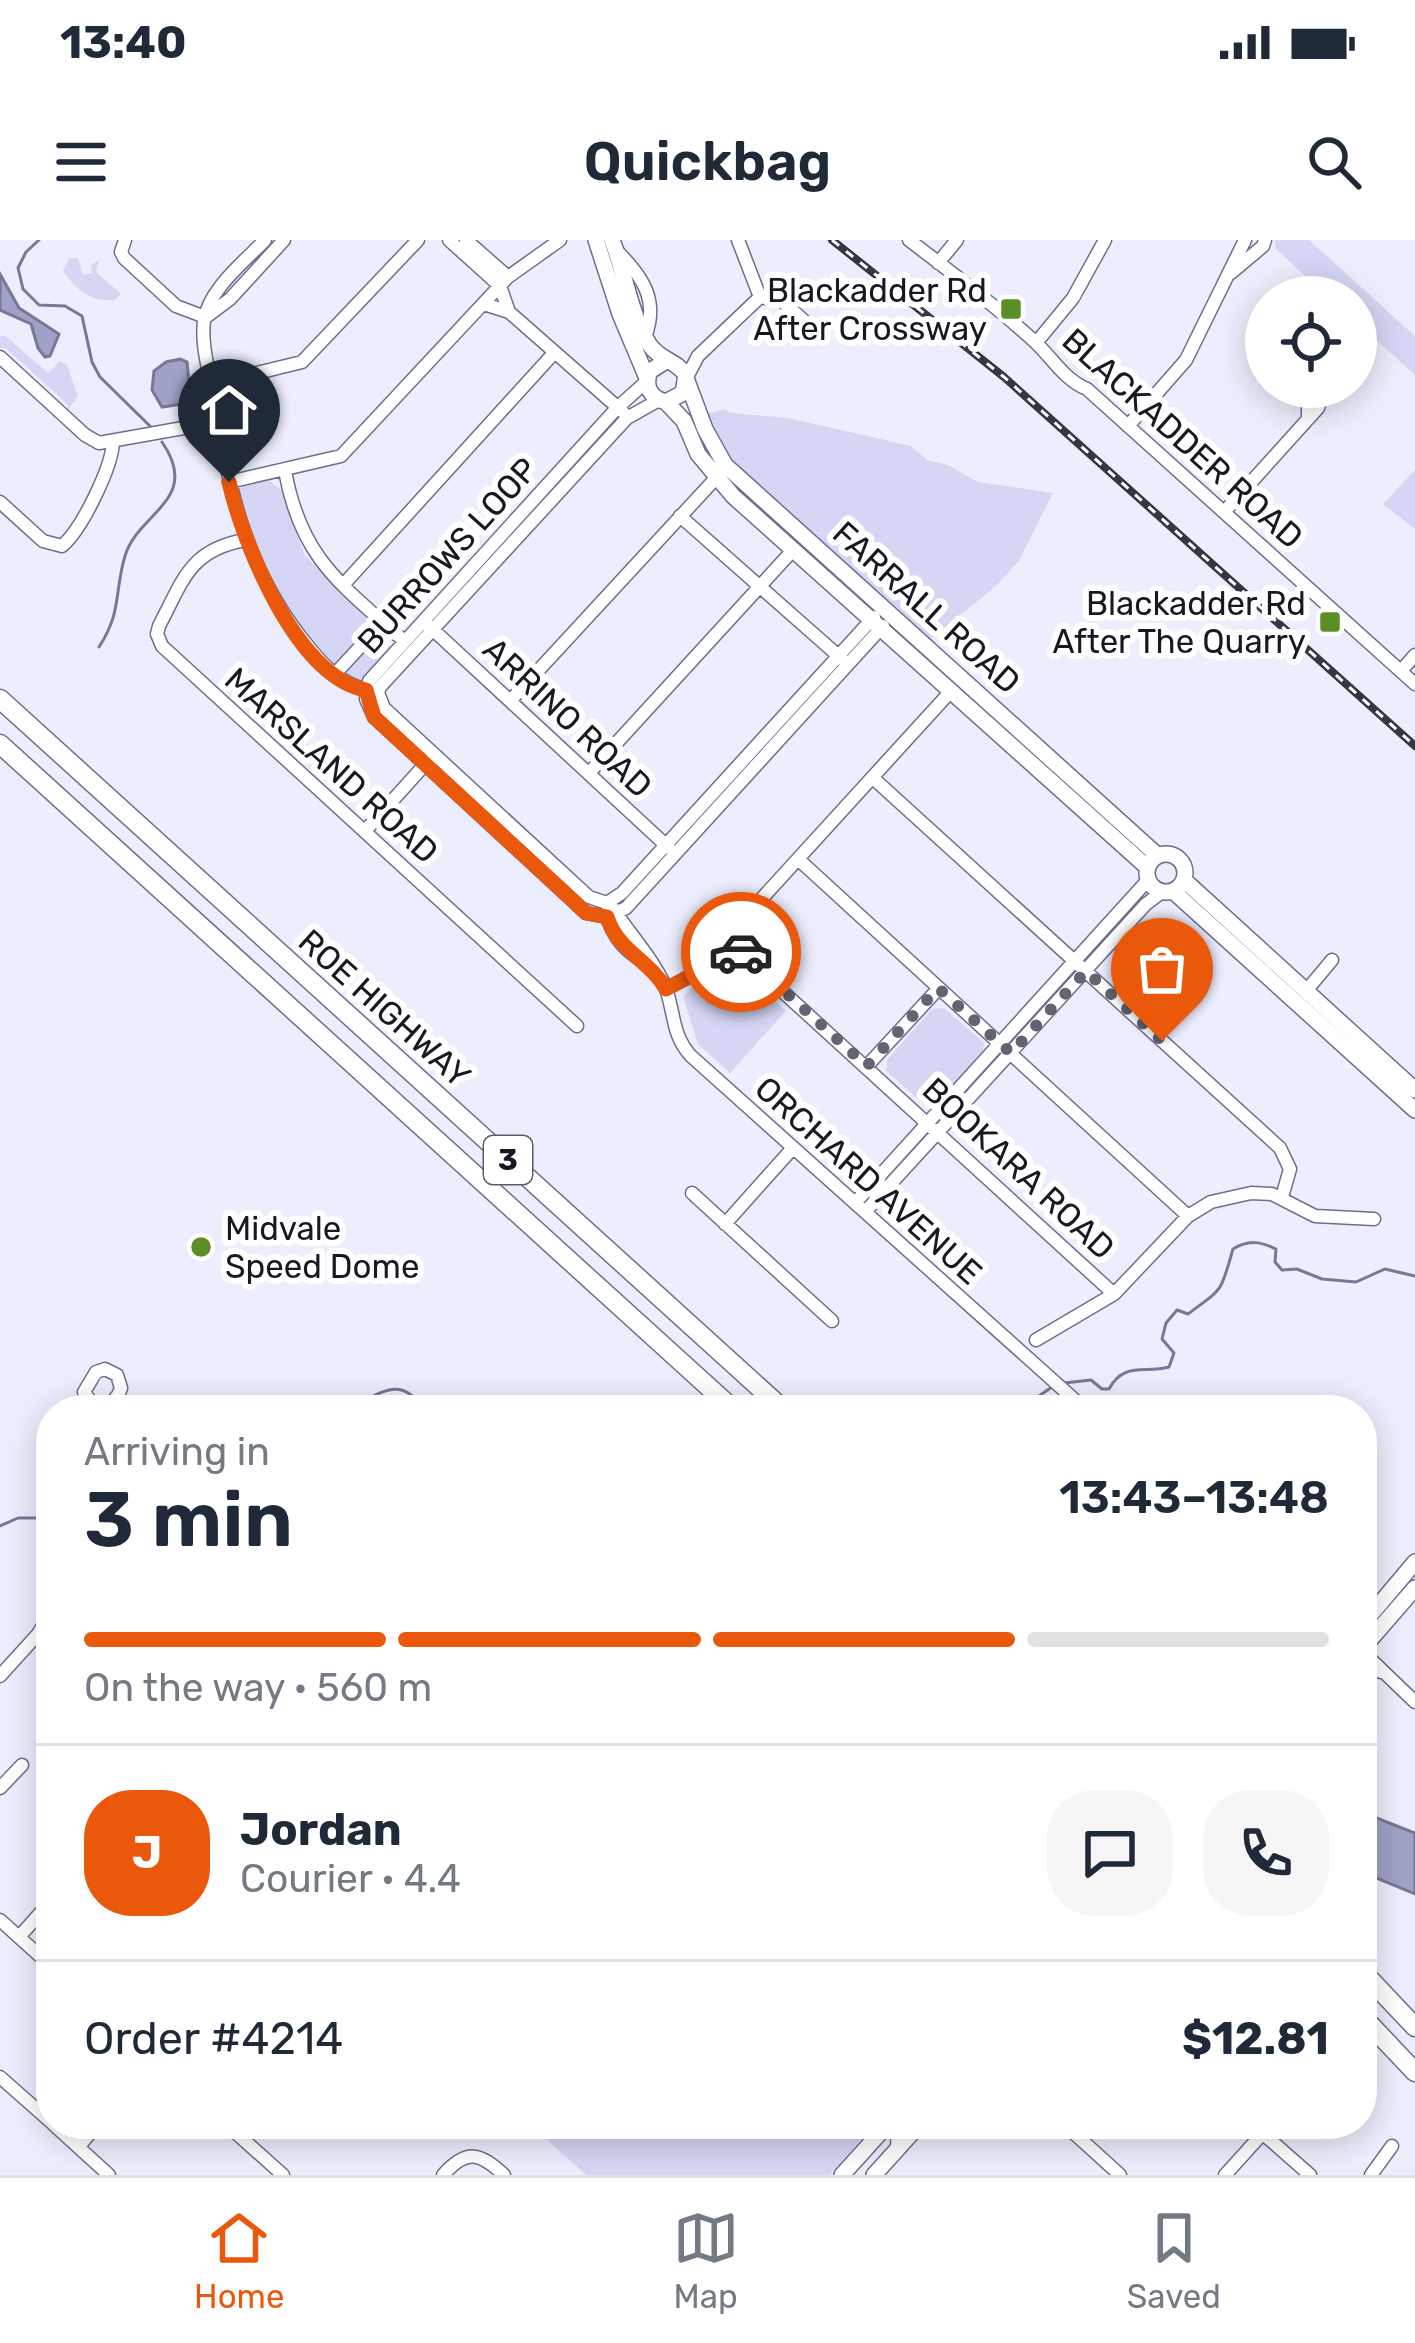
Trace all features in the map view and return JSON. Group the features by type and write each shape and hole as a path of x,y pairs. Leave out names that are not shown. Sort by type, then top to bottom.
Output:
{"highway":[{"name":"ROE HIGHWAY","path":"0,699 767,1395"},
{"name":"ROE HIGHWAY","path":"0,744 717,1395"},
{"path":"1377,1986 1415,2023"},
{"path":"1377,2031 1415,2072"}],"main road":[{"path":"596,240 649,391 663,401 679,398 687,379 683,369 669,362 645,337 615,246"},
{"path":"647,380 654,366 669,362"},
{"name":"FARRALL ROAD","path":"687,379 705,429 725,465 1162,878"},
{"name":"FARRALL ROAD","path":"663,401 684,421 698,454 716,478 794,549 882,618 952,690 1162,878 1306,991 1358,1048"},
{"name":"FARRALL ROAD","path":"1199,904 1403,1086 1415,1110"},
{"path":"1377,1606 1415,1562"},
{"path":"1377,1632 1415,1588"},
{"path":"842,2175 874,2139"},
{"path":"874,2175 906,2139"}],"street":[{"path":"124,240 124,258 176,306 198,315 230,299 284,240"},
{"path":"198,315 265,240"},
{"path":"212,384 302,362 418,240"},
{"path":"449,240 468,247 504,281 509,312"},
{"path":"229,482 335,459 349,449 504,281 560,240"},
{"path":"738,240 760,297"},
{"name":"BLACKADDER ROAD","path":"909,240 1036,343 1066,376 1087,389 1415,684"},
{"path":"938,263 957,240"},
{"path":"1036,343 1081,286 1105,240"},
{"path":"1128,426 1186,360 1245,240"},
{"path":"1225,278 1265,240"},
{"path":"760,297 782,301 822,337"},
{"path":"687,379 698,356 760,297"},
{"path":"484,304 509,312 623,412"},
{"path":"198,315 229,482 245,540 279,608 334,674 353,687 372,691"},
{"path":"344,584 554,352"},
{"path":"669,362 698,356"},
{"path":"0,357 99,443 218,422"},
{"name":"BURROWS LOOP","path":"372,691 647,380"},
{"name":"BURROWS LOOP","path":"623,412 663,401"},
{"path":"1308,408 1308,419"},
{"path":"1225,511 1318,408"},
{"path":"0,502 43,541 62,546 108,467 113,443"},
{"path":"286,471 291,506 320,562 404,641"},
{"path":"511,700 716,478"},
{"path":"680,516 843,660"},
{"name":"MARSLAND ROAD","path":"245,540 208,551 194,561 159,626 159,640 578,1026"},
{"path":"589,773 794,549"},
{"path":"610,909 882,618"},
{"path":"334,674 383,622"},
{"name":"BURROWS LOOP","path":"428,626 404,641 368,681 396,729 572,890 610,909"},
{"name":"ARRINO ROAD","path":"428,626 670,849"},
{"path":"1401,671 1415,655"},
{"path":"666,989 692,975 952,690"},
{"path":"365,831 429,760"},
{"path":"873,778 1280,1148 1290,1169 1282,1197"},
{"path":"798,859 1188,1216"},
{"path":"860,1208 1162,878"},
{"name":"ORCHARD AVENUE","path":"610,909 648,952 666,989 674,1030 684,1048 1069,1395"},
{"name":"BOOKARA ROAD","path":"725,939 1114,1294"},
{"path":"1306,991 1332,960"},
{"path":"867,1066 938,988"},
{"path":"725,1224 793,1149"},
{"path":"692,1193 832,1322"},
{"path":"1036,1340 1114,1294 1188,1216 1223,1198 1262,1193 1282,1197 1315,1216 1374,1219"},
{"path":"82,1395 99,1370 115,1373 121,1384 118,1395"},
{"path":"0,1676 36,1636"},
{"path":"1377,1667 1415,1702"},
{"path":"1377,1670 1381,1672"},
{"path":"0,1788 22,1765"},
{"path":"19,1937 36,1918"},
{"path":"0,1920 36,1952"},
{"path":"0,2077 36,2109"},
{"path":"71,2139 109,2175"},
{"path":"79,2146 85,2139"},
{"path":"241,2139 275,2173"},
{"path":"897,2139 897,2149"},
{"path":"1080,2139 1120,2175"},
{"path":"1225,2175 1250,2139"},
{"path":"1269,2139 1310,2175"},
{"path":"1371,2175 1392,2146"},
{"path":"443,2175 464,2156 482,2156 504,2175"}],"shaded area":[{"path":"1275,240 1309,240 1349,276 1305,276 1275,248"},
{"path":"69,258 78,258 83,275 92,273 91,265 99,260 96,272 121,294 105,300 85,293 63,271"},
{"path":"0,274 19,308 59,334 50,356 45,357 38,348 31,324 0,310"},
{"path":"1377,302 1415,336 1415,375 1377,341"},
{"path":"4,335 48,373 60,361 67,365 78,396 68,410 6,348 0,348"},
{"path":"180,359 187,362 190,394 182,404 162,407 152,390 154,371"},
{"path":"724,409 911,446 927,460 948,465 978,482 1053,493 1019,561 931,639 745,475 706,414"},
{"path":"1415,470 1415,529 1383,504"},
{"path":"270,481 282,491 305,556 371,619 372,625 334,667 324,663 256,560 237,491"},
{"path":"385,633 392,652 366,681 348,682 342,671 375,635"},
{"path":"721,957 730,958 786,1011 730,1073 698,1044 683,997"},
{"path":"944,1008 984,1043 983,1052 936,1105 924,1104 886,1071 887,1060 932,1009"},
{"path":"1377,1818 1415,1833 1415,1894 1377,1878"},
{"path":"546,2139 861,2139 830,2175 586,2175"}],"waterway":[{"path":"39,240 18,268 23,289 39,305 65,306 82,316 100,377 152,428"},
{"path":"99,647 111,623 125,556 171,492 175,478 162,442"},
{"path":"1064,1383 1091,1380 1109,1389 1128,1372 1169,1367 1174,1353 1162,1339 1166,1323 1177,1310 1188,1314 1215,1293 1233,1249 1244,1244 1270,1246 1276,1249 1275,1262 1282,1270 1297,1269 1322,1279 1356,1282 1385,1269 1415,1276"},
{"path":"1040,1395 1052,1387"},
{"path":"375,1395 398,1389 410,1395"},
{"path":"0,1526 18,1518 36,1518"}],"railway":[{"path":"832,240 1004,377 1415,746"}],"way so far":[{"path":"741,952 867,1066 938,988 1011,1053 1086,971 1162,1041"}],"place":[{"name":"Blackadder Rd After Crossway","path":"1011,309"},
{"name":"Blackadder Rd After The Quarry","path":"1330,622"},
{"name":"Midvale Speed Dome","path":"201,1247"}],"route":[{"path":"229,482 249,553 279,608 320,661 343,682 366,690 374,717 586,913 607,917 618,940 640,961 654,967 666,989 692,975 725,939 741,952"}]}
